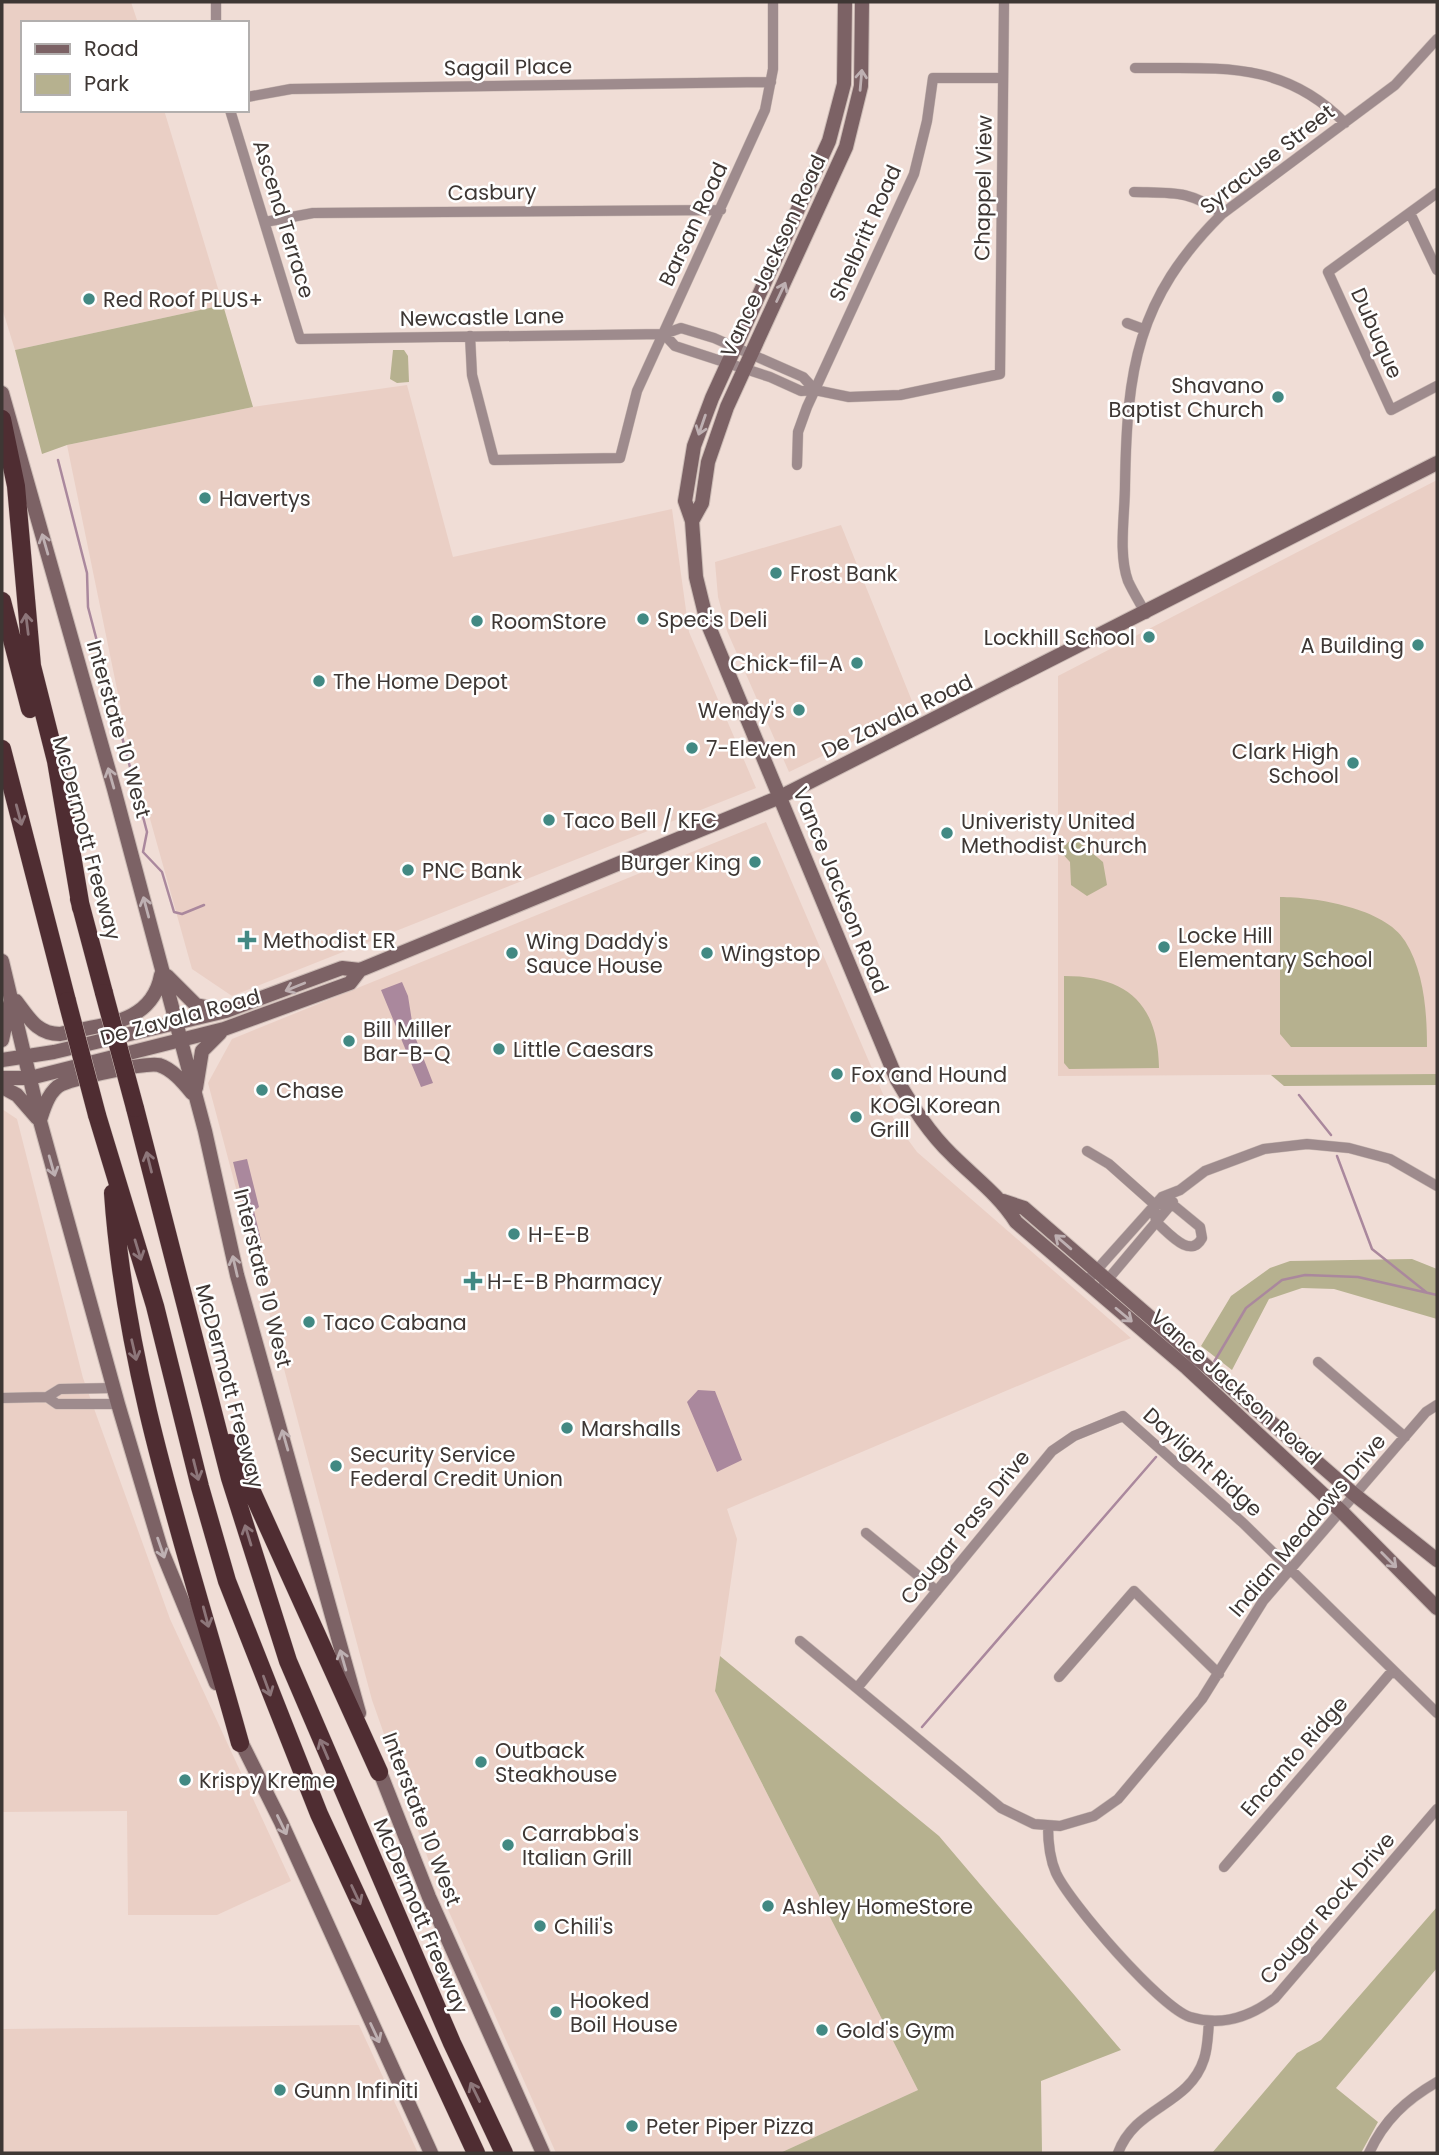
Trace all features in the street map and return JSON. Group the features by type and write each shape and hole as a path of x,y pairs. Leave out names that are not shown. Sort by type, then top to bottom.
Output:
{"highway":[{"path":"2,419 16,486 32,666 56,761 81,908"},
{"name":"McDermott Freeway","path":"2,601 201,1371 230,1478 288,1661 452,2043 505,2153"},
{"path":"2,749 97,1115 155,1306 200,1487 227,1581 319,1814 476,2153"},
{"path":"110,1161 117,1258 127,1320 160,1465 240,1742"},
{"path":"201,1371 243,1473 379,1772"}],"main road":[{"name":"Vance Jackson Road","path":"845,2 844,84 835,122 819,169 736,346 694,446 685,501 692,521 696,577 707,622 897,1080 938,1140 1003,1201 1016,1222 1187,1367 1341,1511 1437,1608"},
{"name":"Vance Jackson Road","path":"692,521 702,503 714,440 832,181 856,117 863,47 862,2"},
{"name":"Interstate 10 West","path":"2,393 176,1023 237,1275 333,1625 379,1772 429,1897 543,2153"},
{"name":"De Zavala Road","path":"2,1060 26,1058 226,1011 342,968 360,970 780,797 1146,614 1437,463"},
{"path":"2,961 40,1121 161,1549 240,1742 281,1822 431,2153"},
{"name":"De Zavala Road","path":"2,1078 30,1078 224,1029 350,983 360,970"},
{"path":"11,995 36,1027 47,1034 60,1034 134,1016 154,999 162,971 196,1005 226,1011"},
{"path":"2,1040 11,995"},
{"path":"195,1097 202,1051 224,1029"},
{"path":"40,1121 46,1103 61,1085 142,1065 157,1065 169,1070 195,1097"},
{"path":"2,1087 17,1095 40,1121"},
{"name":"Vance Jackson Road","path":"1003,1201 1024,1208 1356,1495 1437,1560"}],"street":[{"path":"216,2 216,21"},
{"name":"Barsan Road","path":"470,336 472,375 494,460 620,457 637,391 759,126 771,82 773,2"},
{"name":"Chappel View","path":"1000,374 1004,2"},
{"name":"Syracuse Street","path":"1146,614 1125,567 1127,402 1143,329 1180,262 1222,215 1395,85 1437,39"},
{"path":"1135,68 1230,69 1275,76 1309,92 1345,123"},
{"name":"Shelbritt Road","path":"797,465 797,432 914,174 927,121 933,78 1003,78"},
{"name":"Sagail Place","path":"248,97 291,89 771,82"},
{"name":"Ascend Terrace","path":"231,112 300,340"},
{"path":"1134,192 1188,194 1203,199 1222,215"},
{"path":"1437,193 1410,213 1437,270"},
{"name":"Casbury","path":"265,222 313,213 721,210"},
{"name":"Dubuque","path":"1410,213 1328,272 1391,410 1437,387"},
{"path":"1127,323 1143,329"},
{"name":"Newcastle Lane","path":"300,340 664,334 681,328 736,346 803,377 815,390"},
{"path":"692,349 696,332"},
{"name":"Newcastle Lane","path":"664,334 675,346 729,362 801,391 815,390 849,397 885,397 1000,374"},
{"path":"783,383 789,371"},
{"path":"1091,1287 1162,1197 1180,1190 1205,1171 1243,1155 1307,1144 1349,1148 1390,1159 1437,1186"},
{"path":"1087,1151 1109,1164 1154,1204 1172,1204 1200,1227 1202,1238 1199,1244 1193,1247 1184,1245 1156,1222 1154,1204"},
{"path":"1101,1275 1156,1222 1180,1190"},
{"path":"1318,1362 1405,1437"},
{"path":"2,1398 47,1397 60,1389 114,1388"},
{"path":"47,1397 57,1404 118,1404"},
{"name":"Indian Meadows Drive","path":"800,1642 1001,1808 1022,1820 1048,1826 1082,1821 1118,1799 1191,1713 1219,1674 1248,1623 1405,1437 1437,1405"},
{"name":"Daylight Ridge","path":"1123,1416 1291,1570 1437,1713"},
{"name":"Cougar Pass Drive","path":"857,1688 1052,1451 1074,1436 1123,1416"},
{"path":"866,1533 937,1591"},
{"path":"1059,1677 1134,1591 1219,1674"},
{"name":"Encanto Ridge","path":"1224,1867 1393,1670"},
{"name":"Cougar Rock Drive","path":"1048,1826 1051,1860 1069,1893 1155,1994 1184,2015 1209,2021 1245,2016 1275,1998 1437,1809"},
{"path":"1118,2153 1129,2130 1144,2116 1174,2098 1193,2078 1204,2058 1209,2021"},
{"path":"1369,2153 1384,2126 1402,2105 1437,2082"}],"shaded area":[{"path":"2,2 131,2 137,21 21,21 21,112 165,112 223,305 15,350 2,308"},
{"path":"407,385 453,557 672,509 689,632 756,788 232,996 192,969 126,733 67,445 253,407"},
{"path":"1437,480 1437,1074 1058,1076 1058,676"},
{"path":"841,525 916,711 789,772 727,631 718,597 715,562"},
{"path":"766,822 895,1122 917,1152 1131,1338 727,1509 737,1539 715,1691 918,2090 780,2153 556,2153 438,1887 372,1700 208,1083 232,1039"},
{"path":"402,982 408,996 414,1034 433,1083 421,1087 381,990"},
{"path":"2,1109 17,1119 83,1378 170,1619 291,1881 217,1915 128,1915 127,1811 2,1812"},
{"path":"247,1159 259,1207 254,1211 261,1240 253,1242 233,1162"},
{"path":"698,1390 715,1391 742,1460 717,1472 687,1402"},
{"path":"359,2025 418,2153 2,2153 2,2029"}],"green space":[{"path":"223,305 253,407 67,445 42,454 15,350"},
{"path":"393,350 404,350 408,356 409,382 397,383 390,379"},
{"path":"1073,837 1103,862 1107,885 1087,896 1071,885 1070,862 1060,851"},
{"path":"1280,897 1311,899 1348,907 1382,920 1395,930 1405,941 1420,978 1425,1006 1427,1047 1291,1047 1280,1034"},
{"path":"1064,976 1106,981 1135,998 1153,1027 1159,1068 1069,1069 1064,1063"},
{"path":"1437,1074 1437,1085 1284,1086 1271,1075"},
{"path":"1412,1259 1437,1269 1437,1319 1334,1289 1302,1288 1269,1299 1232,1370 1201,1346 1231,1296 1270,1268 1290,1261"},
{"path":"720,1656 939,1836 1121,2050 1041,2081 1042,2153 780,2153 918,2090 715,1691"},
{"path":"1437,1907 1437,1968 1336,2088 1378,2122 1361,2153 1212,2153 1297,2053 1321,2040"}],"waterway":[{"path":"58,460 87,573 88,607 147,832 143,852 162,872 174,912 182,914 204,905"},
{"path":"1299,1095 1331,1135"},
{"path":"1337,1156 1372,1249 1426,1292"},
{"path":"1214,1362 1246,1308 1282,1280 1305,1275 1358,1277 1437,1295"},
{"path":"922,1727 1156,1457"}],"place":[{"name":"Red Roof PLUS+","path":"89,299"},
{"name":"Shavano Baptist Church","path":"1278,397"},
{"name":"Havertys","path":"205,498"},
{"name":"Frost Bank","path":"776,573"},
{"name":"Spec's Deli","path":"643,619"},
{"name":"RoomStore","path":"477,621"},
{"name":"Lockhill School","path":"1149,637"},
{"name":"A Building","path":"1418,645"},
{"name":"Chick-fil-A","path":"857,663"},
{"name":"The Home Depot","path":"319,681"},
{"name":"Wendy's","path":"799,710"},
{"name":"7-Eleven","path":"692,748"},
{"name":"Clark High School","path":"1353,763"},
{"name":"Taco Bell / KFC","path":"549,820"},
{"name":"Univeristy United Methodist Church","path":"947,833"},
{"name":"Burger King","path":"755,862"},
{"name":"PNC Bank","path":"408,870"},
{"name":"Methodist ER","path":"247,940"},
{"name":"Locke Hill Elementary School","path":"1164,947"},
{"name":"Wing Daddy's Sauce House","path":"512,953"},
{"name":"Wingstop","path":"707,953"},
{"name":"Bill Miller Bar-B-Q","path":"349,1041"},
{"name":"Little Caesars","path":"499,1049"},
{"name":"Fox and Hound","path":"837,1074"},
{"name":"Chase","path":"262,1090"},
{"name":"KOGI Korean Grill","path":"856,1117"},
{"name":"H-E-B","path":"514,1234"},
{"name":"H-E-B Pharmacy","path":"473,1281"},
{"name":"Taco Cabana","path":"309,1322"},
{"name":"Marshalls","path":"567,1428"},
{"name":"Security Service Federal Credit Union","path":"336,1466"},
{"name":"Outback Steakhouse","path":"481,1762"},
{"name":"Krispy Kreme","path":"185,1780"},
{"name":"Carrabba's Italian Grill","path":"508,1845"},
{"name":"Ashley HomeStore","path":"768,1906"},
{"name":"Chili's","path":"540,1926"},
{"name":"Hooked Boil House","path":"556,2012"},
{"name":"Gold's Gym","path":"822,2030"},
{"name":"Gunn Infiniti","path":"280,2090"},
{"name":"Peter Piper Pizza","path":"632,2126"}]}
